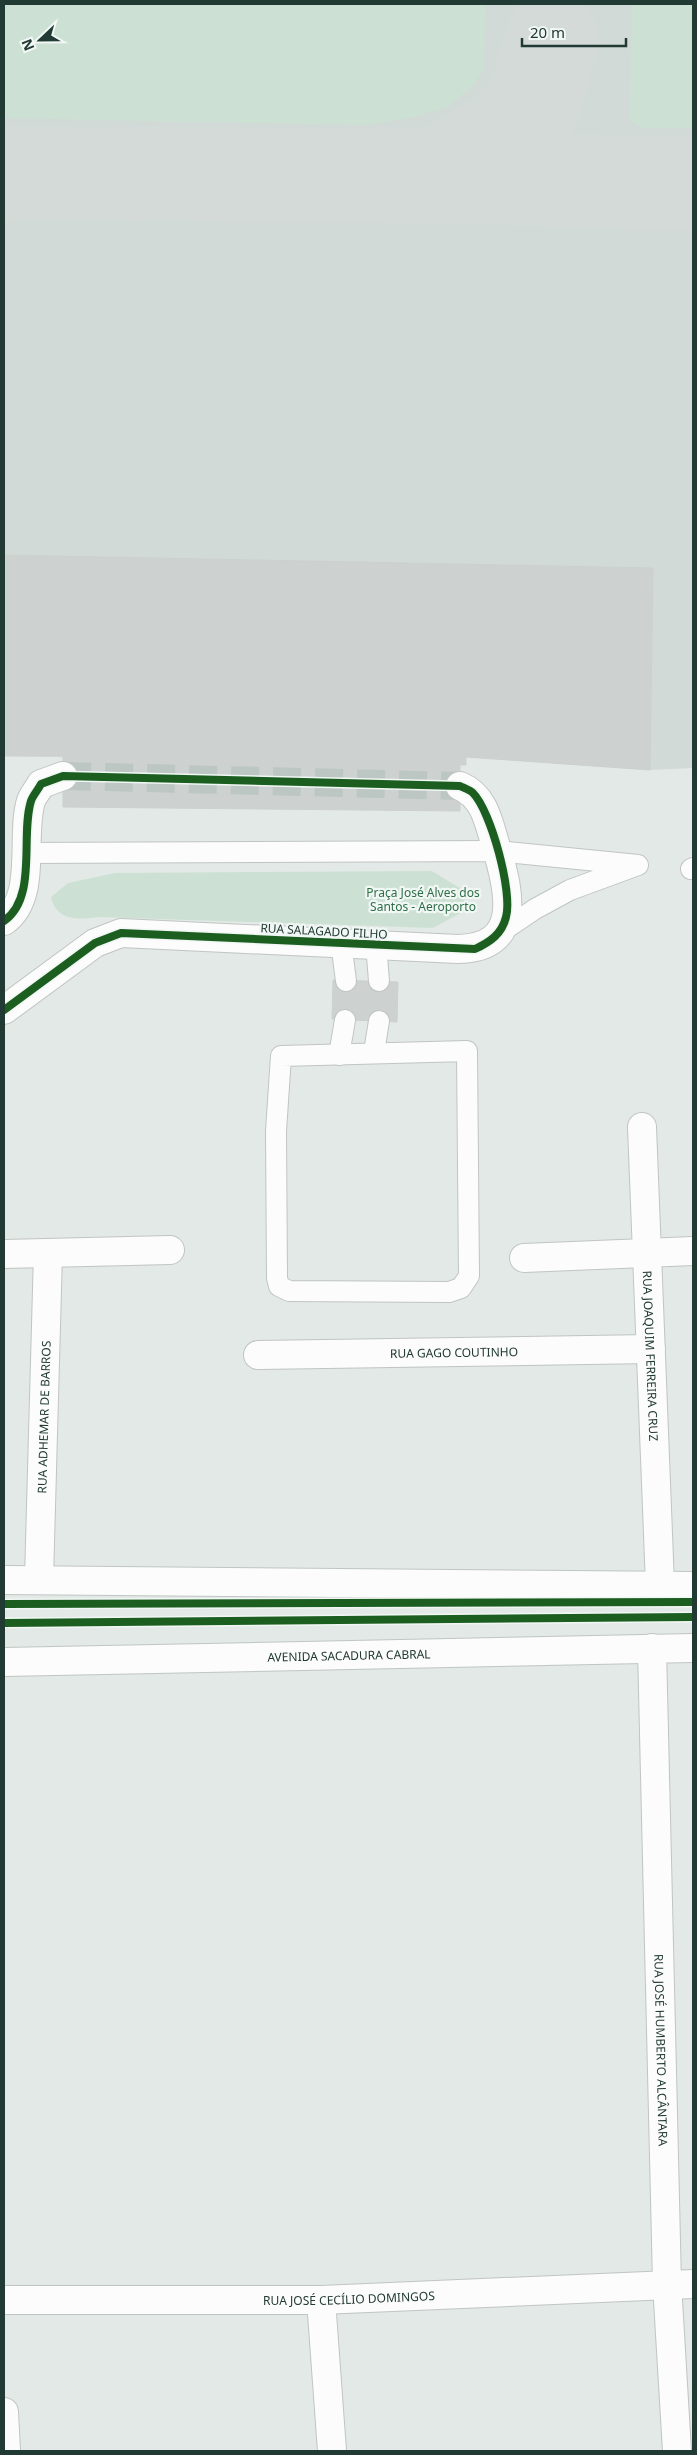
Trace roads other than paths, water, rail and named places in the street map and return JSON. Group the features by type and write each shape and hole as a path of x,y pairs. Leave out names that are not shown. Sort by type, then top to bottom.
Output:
{"street":[{"path":"4,921 8,918 24,892 31,801 41,784 64,776"},
{"path":"460,786 472,792 484,808 506,883 509,902 506,919 498,934"},
{"name":"RUA SALAGADO FILHO","path":"4,1010 95,942 121,933 475,949 488,943 498,934"},
{"name":"RUA JOAQUIM FERREIRA CRUZ","path":"642,1127 660,1585"},
{"path":"4,1254 170,1250"},
{"path":"524,1258 693,1251"},
{"name":"RUA ADHEMAR DE BARROS","path":"39,1579 48,1253"},
{"name":"RUA GAGO COUTINHO","path":"258,1356 651,1349"},
{"path":"4,1580 693,1586"},
{"name":"RUA JOSÉ HUMBERTO ALCÂNTARA","path":"652,1648 680,2284 677,2451"},
{"name":"AVENIDA SACADURA CABRAL","path":"4,1662 693,1648"},
{"name":"RUA JOSÉ CECÍLIO DOMINGOS","path":"4,2300 321,2300 680,2284"},
{"path":"321,2300 332,2451"},
{"path":"4,2412 6,2451"}],"lane":[{"path":"27,853 497,851 638,865 570,890 498,934"},
{"path":"341,942 346,980"},
{"path":"376,944 380,981"},
{"path":"339,1054 345,1020"},
{"path":"374,1052 379,1021"},
{"path":"467,1051 469,1276 461,1288 449,1292 290,1291 280,1286 277,1278 276,1131 281,1056 339,1054 467,1051"}],"tunnel":[{"path":"63,776 460,786"}],"park label":[{"name":"Praça José Alves dos Santos - Aeroporto","path":"423,899"}]}
